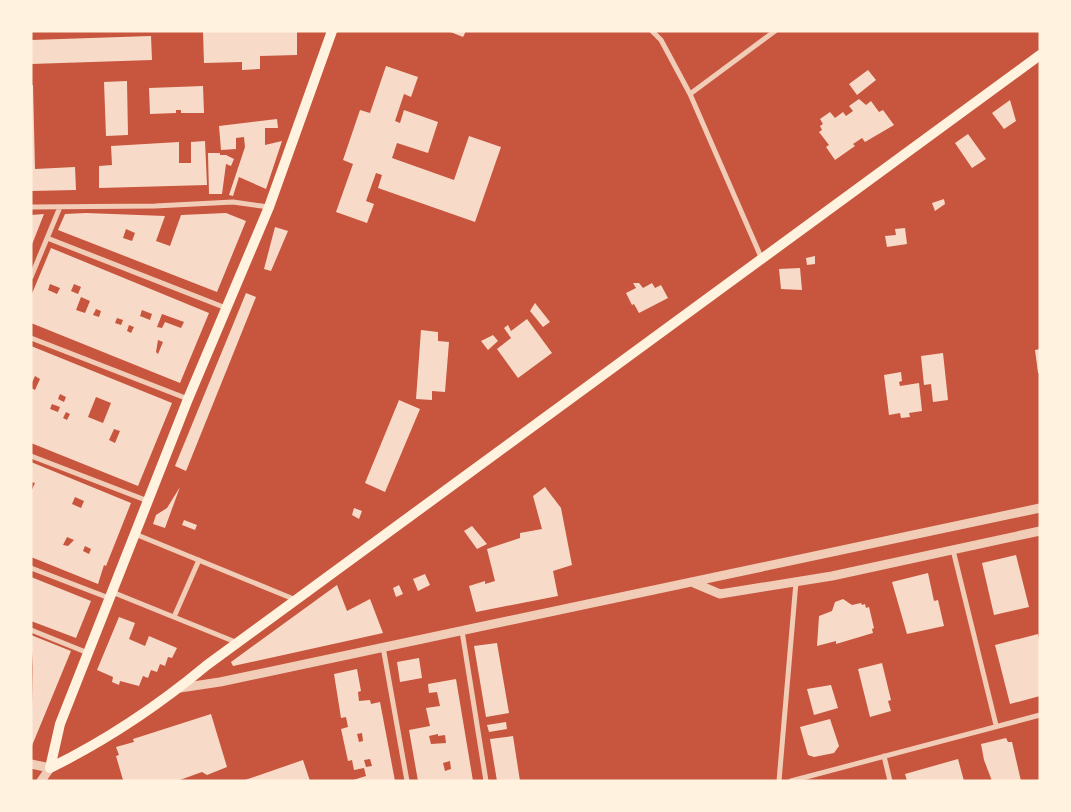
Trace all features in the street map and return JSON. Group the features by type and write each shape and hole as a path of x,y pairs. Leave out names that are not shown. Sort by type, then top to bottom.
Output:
{"main road":[{"path":"50,768 60,724 188,399 269,207 332,31"},
{"path":"50,768 84,752 180,688 238,643 761,257 1040,55"}],"street":[{"path":"652,31 661,40 690,94 761,257"},
{"path":"690,94 775,31"},
{"path":"31,207 155,206 233,202 269,207"},
{"path":"31,277 60,207"},
{"path":"48,238 227,308"},
{"path":"31,338 188,399"},
{"path":"31,456 148,501"},
{"path":"180,688 220,682 694,583 1040,508"},
{"path":"694,583 720,594 796,582 1040,531"},
{"path":"134,534 296,600"},
{"path":"953,550 996,725"},
{"path":"174,617 198,560"},
{"path":"31,568 174,617 238,643"},
{"path":"779,781 796,582"},
{"path":"31,630 88,653"},
{"path":"462,631 486,781"},
{"path":"383,647 407,781"},
{"path":"791,781 1040,714"},
{"path":"884,756 890,781"},
{"path":"31,764 50,768"},
{"path":"41,781 50,768"},
{"path":"50,768 51,781"}],"building":[{"path":"297,31 297,55 260,56 260,69 242,70 242,62 204,63 203,32"},
{"path":"448,31 466,31 463,37"},
{"path":"151,36 152,60 31,64 31,40"},
{"path":"386,66 418,77 411,97 404,94 395,121 400,123 404,110 438,122 428,153 397,143 392,158 454,180 469,136 501,147 475,222 378,188 382,175 376,173 366,201 374,204 367,223 336,212 353,164 343,160 360,110 370,113"},
{"path":"868,70 876,80 857,95 849,84"},
{"path":"127,81 128,135 106,136 104,82"},
{"path":"31,85 33,85 35,169 75,167 76,190 31,191"},
{"path":"203,86 204,113 181,113 181,110 176,110 176,113 150,114 149,88"},
{"path":"859,99 866,105 871,101 879,112 883,110 894,125 865,142 862,138 853,144 855,146 835,160 826,147 829,145 819,132 822,130 820,126 823,124 820,119 830,112 835,118 843,112 846,116 853,111 849,106"},
{"path":"1010,100 1016,121 1004,129 992,113"},
{"path":"277,119 278,128 265,128 265,145 282,141 266,189 239,177 233,196 229,195 245,147 244,137 236,138 236,149 221,150 219,126"},
{"path":"968,134 986,159 972,168 955,143"},
{"path":"205,141 207,185 99,188 99,166 112,165 111,146 179,142 179,163 191,163 191,142"},
{"path":"208,153 220,153 220,155 226,155 234,159 231,166 226,164 222,194 209,194"},
{"path":"944,199 945,204 935,211 932,203"},
{"path":"226,213 246,221 217,292 58,230 65,214 165,216 156,241 170,246 181,215","holes":["126,229 135,233 132,241 123,238"]},
{"path":"44,214 31,247 31,215"},
{"path":"275,227 288,231 271,271 264,269"},
{"path":"905,228 907,244 887,247 885,236 896,235 895,229"},
{"path":"51,248 209,313 180,383 31,323 31,296","holes":["50,284 60,288 57,294 48,290","74,284 81,287 78,294 71,291","81,297 90,301 85,313 76,310","96,309 101,311 99,317 93,315","142,310 152,314 150,320 140,316","162,314 184,322 181,328 165,322 162,328 157,327","117,318 123,320 121,325 115,323","129,325 134,327 131,333 127,331","158,340 163,342 158,354 156,352"]},
{"path":"815,256 815,264 807,265 806,258"},
{"path":"800,268 802,290 781,289 779,269"},
{"path":"633,283 639,283 643,288 652,283 655,288 661,285 668,298 639,313 634,304 632,305 626,293 636,288"},
{"path":"246,293 256,297 186,471 175,466"},
{"path":"535,303 550,322 543,327 530,311"},
{"path":"527,319 552,353 518,378 497,349 511,338 504,328 508,325 511,331"},
{"path":"421,330 438,332 438,341 449,342 445,392 432,391 432,400 416,399"},
{"path":"493,335 498,341 488,350 481,341"},
{"path":"31,346 172,403 138,486 31,443 31,388 35,390 40,379 35,376 31,385","holes":["60,394 66,397 64,402 58,399","96,397 111,403 103,423 88,417","52,404 60,407 58,412 50,409","66,412 70,414 67,420 63,418","114,429 120,431 115,443 109,440"]},
{"path":"1040,349 1040,373 1038,373 1035,350"},
{"path":"943,353 948,400 933,402 931,384 924,385 921,356"},
{"path":"901,372 902,381 899,382 900,386 919,383 922,411 909,413 910,417 901,418 900,413 889,415 884,375"},
{"path":"399,400 420,409 385,492 365,483"},
{"path":"31,462 131,503 106,566 104,565 98,584 31,557 31,492 35,483 31,482","holes":["75,497 84,501 81,508 72,504","67,537 74,540 68,546 63,545","85,546 91,549 89,554 83,551"]},
{"path":"180,487 165,528 153,524 156,515 167,508"},
{"path":"545,487 561,508 572,565 553,571 558,596 476,612 469,586 485,581 485,584 495,581 487,549 520,538 520,533 542,529 533,496"},
{"path":"354,508 362,511 359,519 352,515"},
{"path":"184,520 197,525 195,530 182,525"},
{"path":"472,526 487,544 477,549 464,531"},
{"path":"1016,555 1029,607 994,615 982,563"},
{"path":"928,573 934,601 938,600 944,626 907,634 892,582"},
{"path":"425,574 430,585 418,591 413,579"},
{"path":"31,577 91,601 76,638 31,621"},
{"path":"337,585 347,611 370,599 383,633 233,666 231,662"},
{"path":"399,585 403,594 396,597 393,588"},
{"path":"843,599 852,605 861,603 862,605 865,604 866,608 869,607 874,628 872,629 873,633 836,644 836,641 817,646 819,616 832,611 835,602"},
{"path":"119,617 135,623 129,639 145,646 149,636 177,648 172,658 168,657 165,666 160,664 157,672 151,670 148,678 143,676 139,686 120,681 119,685 112,682 113,677 97,670"},
{"path":"1038,634 1040,642 1040,696 1010,704 995,645"},
{"path":"31,635 71,651 31,748 33,668"},
{"path":"497,643 509,713 486,717 474,646"},
{"path":"419,658 422,678 400,682 397,662"},
{"path":"882,663 891,700 888,701 891,711 870,717 858,669"},
{"path":"357,669 361,691 358,692 359,701 370,700 371,704 380,702 395,781 350,781 366,776 364,768 354,770 352,760 348,761 341,729 348,727 346,717 341,718 334,674","holes":["362,733 363,741 359,742 357,734","370,759 372,766 366,767 364,760"]},
{"path":"456,679 473,781 418,781 409,730 430,726 426,708 440,706 437,692 429,693 428,684","holes":["438,734 438,736 445,735 446,743 431,744 429,736","450,761 451,769 445,771 443,763"]},
{"path":"831,685 838,708 814,715 807,689"},
{"path":"211,714 227,767 207,775 202,772 177,781 123,780 116,756 119,755 116,747 134,742 133,739"},
{"path":"830,719 839,746 834,753 814,757 808,755 800,727"},
{"path":"506,722 507,729 489,732 487,725"},
{"path":"513,736 520,781 497,781 490,739"},
{"path":"1006,738 1008,742 1012,742 1021,781 992,781 984,760 981,744"},
{"path":"958,759 964,781 907,781 905,774"},
{"path":"303,760 310,781 245,781 245,780"}]}
